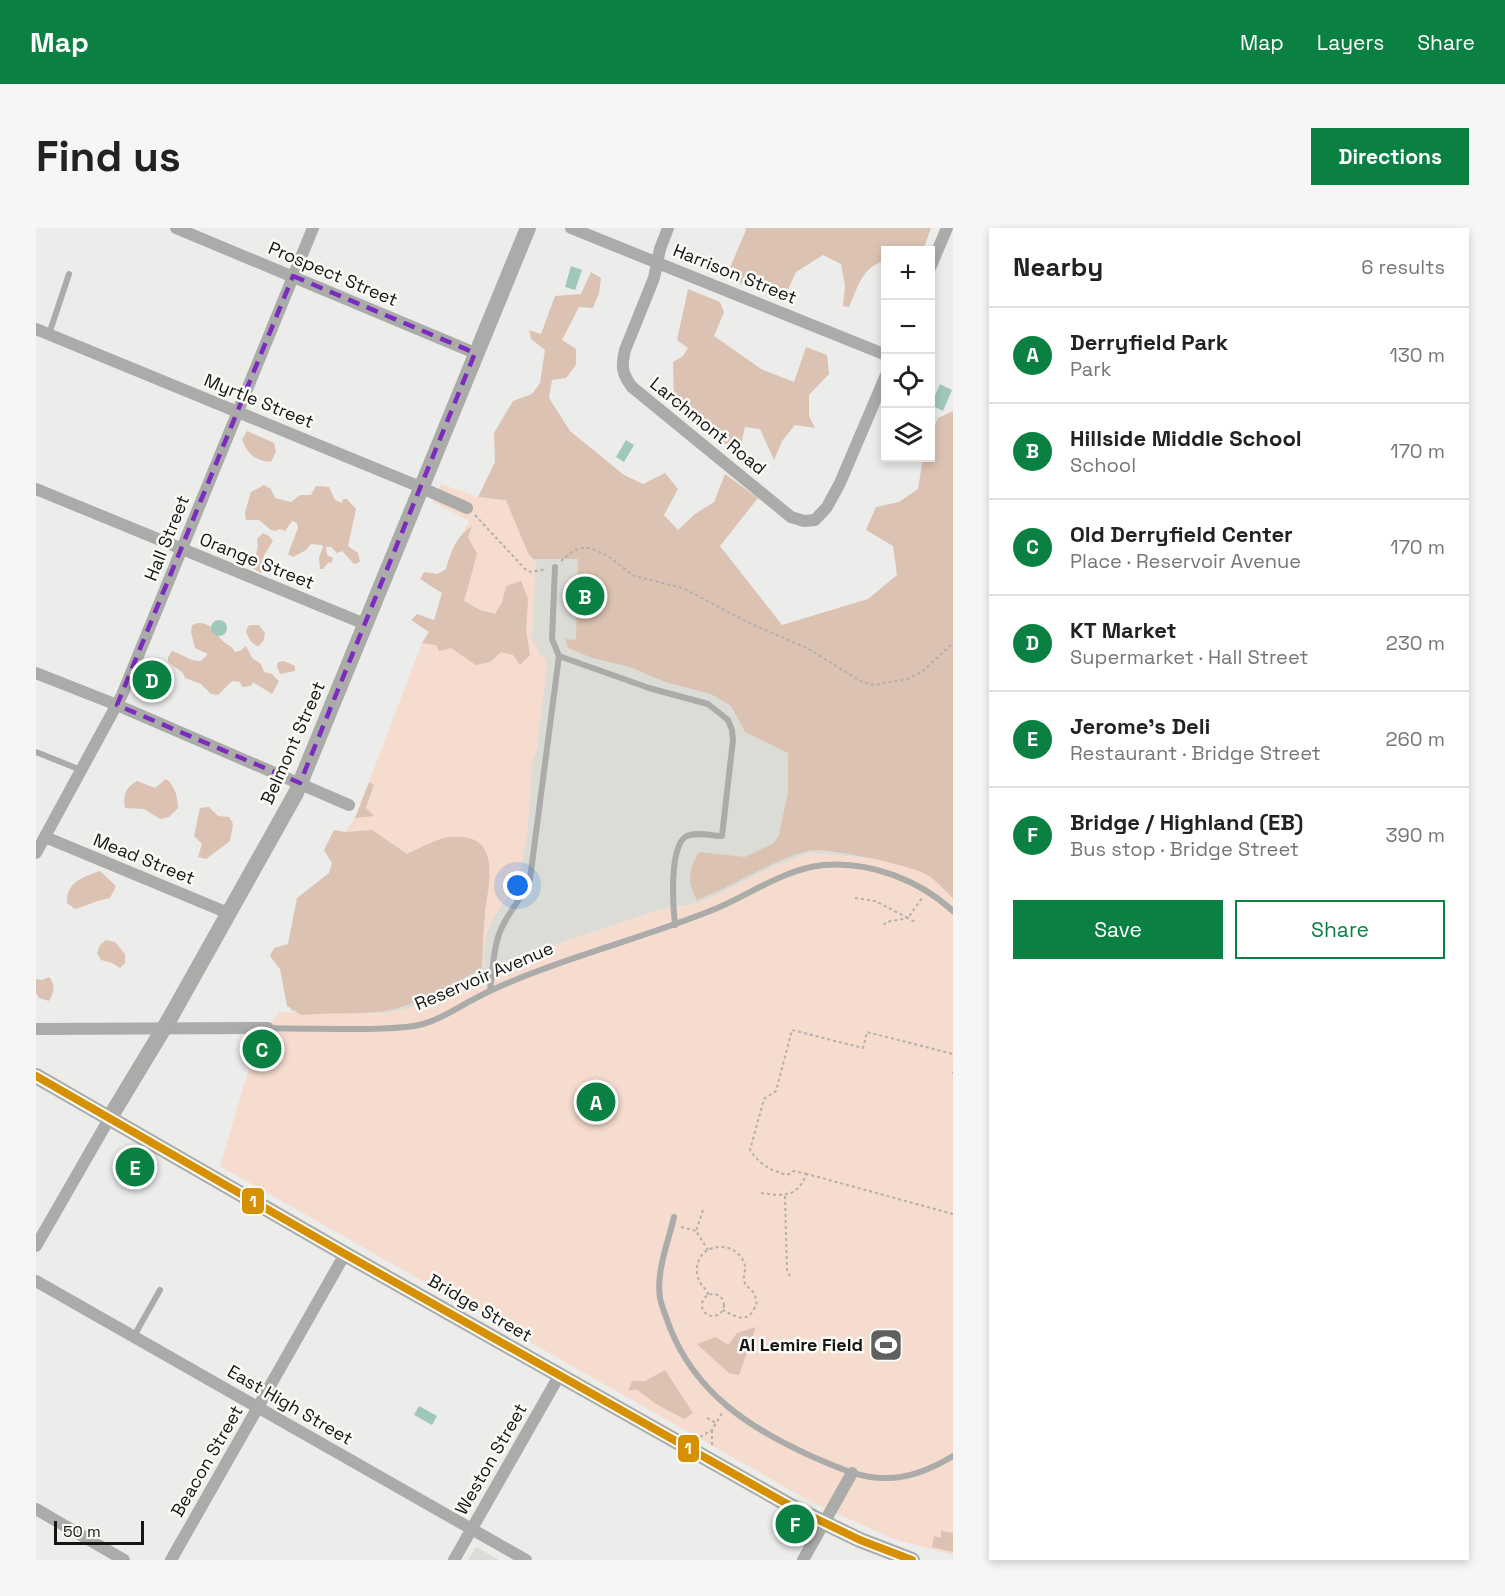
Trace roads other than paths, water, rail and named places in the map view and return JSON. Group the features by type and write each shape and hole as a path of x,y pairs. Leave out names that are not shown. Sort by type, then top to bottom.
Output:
{"main road":[{"name":"Belmont Street","path":"110,1119 168,1028 300,783 528,228"},
{"name":"Bridge Street","path":"36,1076 559,1376 823,1524 912,1560"}],"street":[{"name":"Prospect Street","path":"176,228 475,353"},
{"name":"Hall Street","path":"36,853 117,705 313,228"},
{"name":"Harrison Street","path":"571,228 883,354"},
{"path":"657,261 668,228"},
{"path":"935,256 947,228"},
{"name":"Larchmont Road","path":"657,261 654,278 625,350 622,363 625,378 632,387 791,517 804,521 814,520 827,507 840,483 881,385"},
{"name":"Myrtle Street","path":"36,329 467,508"},
{"name":"Orange Street","path":"36,489 365,624"},
{"path":"36,673 117,705 349,805"},
{"name":"Mead Street","path":"45,837 228,913"},
{"name":"Reservoir Avenue","path":"36,1029 268,1029"},
{"name":"Belmont Street","path":"36,1246 110,1119"},
{"name":"Beacon Street","path":"171,1560 345,1254"},
{"name":"East High Street","path":"36,1281 526,1560"},
{"name":"Weston Street","path":"454,1560 559,1376"},
{"path":"803,1560 852,1473"},
{"path":"36,1509 124,1560"}],"lane":[{"path":"49,334 69,274"},
{"path":"490,990 497,939 530,879 560,656 552,639 555,567"},
{"path":"560,656 649,688 708,704 728,720 733,740 722,836 692,834 684,838 679,847 672,888 675,925"},
{"path":"36,752 82,771"},
{"name":"Reservoir Avenue","path":"268,1029 407,1027 437,1019 490,990 563,961 675,925 728,903 792,872 809,867 849,865 873,868 899,877 927,891 953,911"},
{"path":"673,1221 660,1275 660,1298 675,1339 690,1368 726,1406 788,1445 852,1473 886,1478 903,1476 916,1473 953,1456"},
{"path":"134,1336 160,1290"}],"place":[{"name":"Hillside Middle School","path":"585,596"},
{"name":"KT Market","path":"152,680"},
{"name":"Old Derryfield Center","path":"262,1049"},
{"name":"Derryfield Park","path":"596,1102"},
{"name":"Jerome's Deli","path":"135,1167"},
{"name":"Al Lemire Field","path":"886,1345"},
{"name":"Bridge / Highland (EB)","path":"795,1524"}]}
